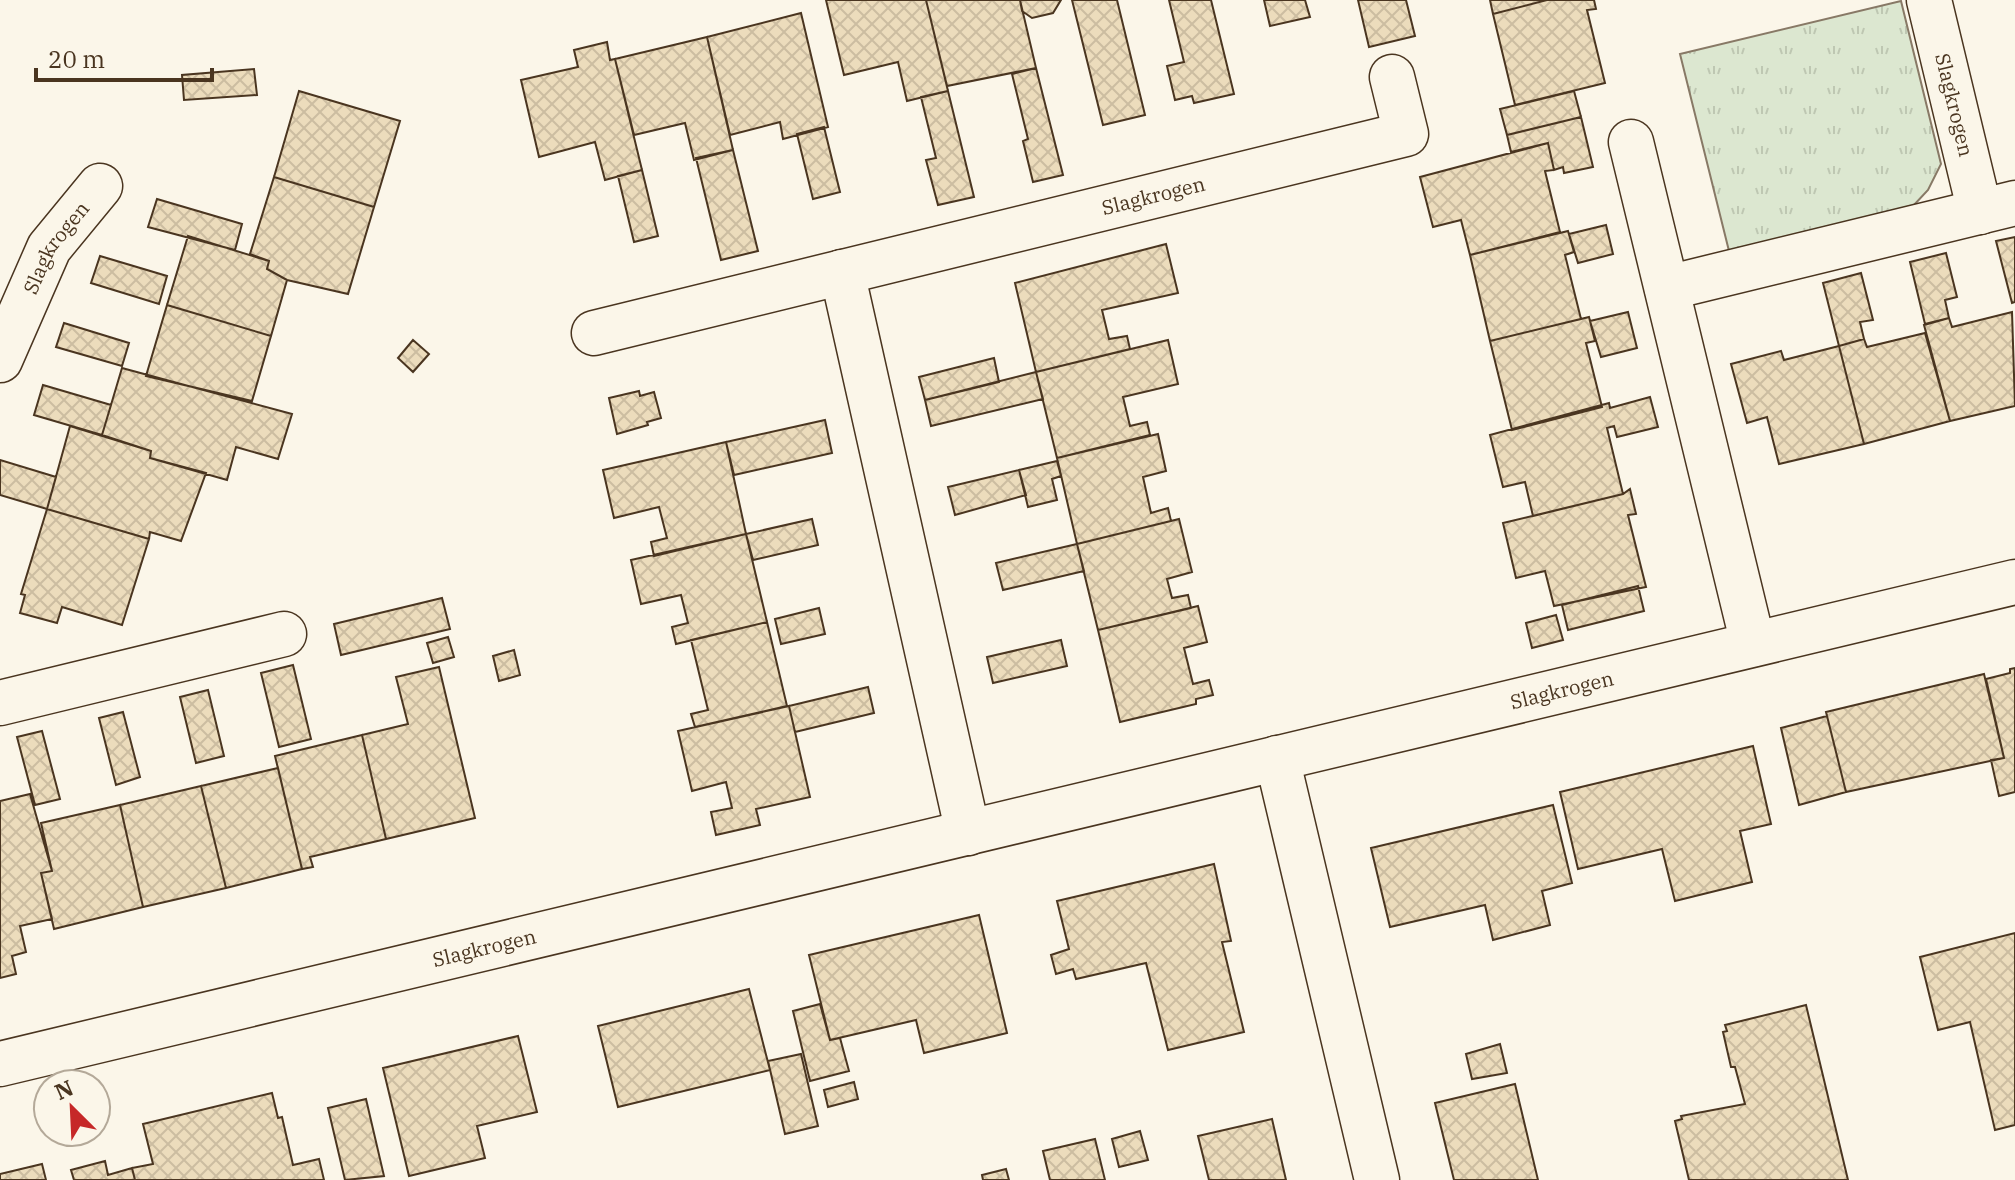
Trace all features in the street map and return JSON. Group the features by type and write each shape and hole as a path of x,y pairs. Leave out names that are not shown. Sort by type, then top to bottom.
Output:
{"street":[{"name":"Slagkrogen","path":"1667,288 1998,208 1929,0"},
{"name":"Slagkrogen","path":"594,333 1406,134 1392,77"},
{"path":"1631,142 1753,644"},
{"name":"Slagkrogen","path":"0,360 49,248 100,186"},
{"path":"842,272 968,833"},
{"name":"Slagkrogen","path":"0,1064 2015,582"},
{"path":"0,703 284,634"},
{"path":"1277,758 1377,1180"}],"green space":[{"path":"1901,1 1941,164 1928,190 1913,206 1729,251 1680,54"}],"building":[{"path":"826,0 926,0 948,91 907,101 898,62 844,75"},
{"path":"926,0 1020,0 1036,68 947,86"},
{"path":"1020,0 1061,0 1053,13 1032,18 1022,11"},
{"path":"1072,0 1117,0 1145,115 1103,125"},
{"path":"1169,0 1211,0 1234,94 1194,103 1192,96 1175,100 1167,66 1184,62"},
{"path":"1264,0 1305,0 1310,17 1270,26"},
{"path":"1358,0 1406,0 1415,36 1369,47"},
{"path":"1490,0 1547,0 1493,14"},
{"path":"1547,0 1594,0 1596,9 1587,10 1605,83 1515,105 1493,14"},
{"path":"801,13 828,127 783,139 780,122 730,135 707,37"},
{"path":"707,37 733,150 694,160 685,123 634,135 615,59"},
{"path":"607,42 610,60 615,59 642,170 605,180 595,142 539,157 521,80 578,67 574,50"},
{"path":"1036,68 1063,175 1033,182 1023,141 1028,139 1012,74"},
{"path":"254,69 257,95 184,100 182,75"},
{"path":"299,91 400,121 374,207 274,177"},
{"path":"948,91 974,197 938,205 926,160 936,158 921,97"},
{"path":"1574,91 1581,117 1507,135 1500,109"},
{"path":"1581,117 1593,167 1564,173 1563,167 1554,170 1548,143 1511,152 1507,135"},
{"path":"824,127 840,192 813,199 797,134"},
{"path":"1548,143 1554,170 1545,171 1560,232 1470,255 1461,220 1433,227 1420,177"},
{"path":"733,150 758,251 721,260 696,158"},
{"path":"642,170 658,236 634,242 618,176"},
{"path":"274,177 374,207 348,294 287,280 267,269 269,261 250,254"},
{"path":"157,199 242,224 235,250 148,227"},
{"path":"1606,225 1613,254 1578,263 1569,234"},
{"path":"1568,231 1574,252 1565,255 1581,319 1490,341 1470,255"},
{"path":"188,236 269,261 267,269 287,280 271,336 167,305"},
{"path":"2015,237 2015,302 2012,303 1996,241"},
{"path":"1166,244 1178,293 1102,310 1109,339 1127,336 1130,349 1036,372 1015,283"},
{"path":"1946,253 1957,297 1945,300 1949,318 1925,324 1910,262"},
{"path":"100,256 167,276 159,304 91,283"},
{"path":"1861,273 1873,320 1860,322 1864,339 1839,346 1823,283"},
{"path":"167,305 271,336 252,401 146,376"},
{"path":"1628,312 1637,348 1601,357 1590,321"},
{"path":"2012,312 2015,406 1950,421 1924,325 1949,318 1952,327"},
{"path":"1589,317 1595,341 1586,343 1602,407 1512,430 1490,341"},
{"path":"64,323 129,343 122,366 56,347"},
{"path":"1925,333 1950,421 1864,444 1839,346 1864,339 1867,347"},
{"path":"413,340 429,354 413,372 398,358"},
{"path":"1168,340 1178,384 1123,397 1130,426 1147,422 1150,435 1057,458 1036,372"},
{"path":"1839,346 1864,444 1779,464 1767,417 1747,423 1731,364 1781,351 1784,360"},
{"path":"994,358 999,382 925,400 919,377"},
{"path":"122,368 292,414 278,459 236,447 227,480 150,458 151,451 102,435"},
{"path":"1036,372 1043,399 931,426 925,400"},
{"path":"43,385 111,405 102,435 34,415"},
{"path":"639,391 640,396 654,392 661,418 617,434 609,398"},
{"path":"1650,397 1658,427 1617,437 1614,426 1607,428 1623,494 1533,516 1525,482 1503,487 1490,435 1609,403 1610,408"},
{"path":"825,420 832,453 734,475 726,442"},
{"path":"70,426 151,451 150,458 206,473 181,541 150,532 149,539 47,509"},
{"path":"1158,434 1166,471 1143,477 1151,513 1168,508 1171,521 1077,544 1057,458"},
{"path":"726,442 746,534 654,556 651,542 667,538 659,507 614,518 603,470"},
{"path":"0,460 56,477 47,509 0,495"},
{"path":"1057,461 1061,476 1052,479 1057,500 1028,507 1019,470"},
{"path":"1019,470 1026,495 955,515 948,487"},
{"path":"1630,489 1636,514 1628,515 1646,587 1554,606 1545,571 1516,578 1503,523 1623,494"},
{"path":"47,509 149,539 122,625 62,607 57,623 20,613 25,595 21,594"},
{"path":"812,519 818,545 753,560 746,534"},
{"path":"1179,519 1192,572 1167,579 1172,598 1188,595 1191,608 1098,630 1077,544"},
{"path":"746,534 767,622 676,644 672,627 688,623 681,595 641,604 631,560"},
{"path":"1077,544 1084,571 1003,590 996,563"},
{"path":"1638,586 1644,611 1568,630 1562,605"},
{"path":"442,598 450,629 341,655 334,624"},
{"path":"1198,606 1207,642 1184,648 1193,684 1209,680 1213,695 1196,699 1196,704 1120,722 1098,630"},
{"path":"819,608 825,634 781,644 775,619"},
{"path":"1556,615 1563,640 1532,648 1526,623"},
{"path":"767,622 787,706 695,727 691,714 708,710 691,640"},
{"path":"448,637 454,657 433,663 427,643"},
{"path":"1061,640 1067,666 993,683 987,657"},
{"path":"514,650 520,675 499,681 493,656"},
{"path":"293,665 311,739 279,747 261,673"},
{"path":"439,667 475,818 386,839 362,735 408,724 396,677"},
{"path":"2015,668 2015,792 1999,796 1991,760 2004,758 1986,679 2010,673 2010,669"},
{"path":"1984,674 2004,758 1846,792 1826,712"},
{"path":"868,687 874,713 795,732 789,706"},
{"path":"208,690 224,756 196,763 180,697"},
{"path":"789,706 810,797 756,809 760,825 716,835 711,812 732,808 726,782 692,791 678,731"},
{"path":"123,712 140,777 116,785 99,718"},
{"path":"1827,716 1846,792 1799,805 1781,728"},
{"path":"42,731 60,799 35,805 17,737"},
{"path":"362,735 386,839 310,857 313,867 302,869 275,756"},
{"path":"1753,746 1771,824 1740,831 1752,882 1675,901 1662,849 1578,869 1560,792"},
{"path":"278,768 302,869 226,888 201,786"},
{"path":"201,786 226,888 143,907 120,805"},
{"path":"30,794 52,871 41,873 52,919 20,926 26,952 12,956 16,974 0,978 0,801"},
{"path":"120,805 143,907 54,929 41,873 52,871 41,823"},
{"path":"1553,805 1572,883 1542,891 1550,925 1493,940 1485,905 1390,927 1371,848"},
{"path":"1214,864 1231,941 1222,942 1244,1032 1168,1050 1146,963 1076,979 1073,969 1056,974 1051,955 1069,949 1057,901"},
{"path":"979,915 1007,1033 924,1053 916,1020 830,1040 809,955"},
{"path":"2015,933 2015,1125 1995,1130 1970,1022 1938,1030 1920,957"},
{"path":"749,989 770,1070 618,1107 598,1026"},
{"path":"820,1004 830,1040 840,1038 849,1071 810,1081 793,1011"},
{"path":"1806,1005 1848,1180 1689,1180 1675,1121 1682,1119 1681,1116 1745,1104 1735,1067 1731,1067 1723,1032 1727,1031 1725,1025"},
{"path":"518,1036 537,1112 477,1126 485,1158 409,1176 383,1068"},
{"path":"1500,1044 1507,1073 1472,1079 1466,1054"},
{"path":"801,1054 818,1126 785,1134 768,1061"},
{"path":"854,1082 858,1099 828,1107 824,1090"},
{"path":"1515,1084 1538,1180 1454,1180 1435,1103"},
{"path":"272,1093 278,1118 282,1117 293,1165 319,1159 324,1180 135,1180 132,1168 153,1164 143,1124"},
{"path":"366,1099 384,1176 345,1180 328,1108"},
{"path":"1272,1119 1286,1180 1209,1180 1198,1136"},
{"path":"1140,1131 1148,1160 1119,1167 1112,1139"},
{"path":"1095,1139 1105,1180 1050,1180 1043,1151"},
{"path":"105,1161 108,1175 132,1168 135,1180 74,1180 71,1170"},
{"path":"42,1164 46,1180 0,1180 0,1174"},
{"path":"1006,1169 1009,1180 983,1180 982,1175"}]}
